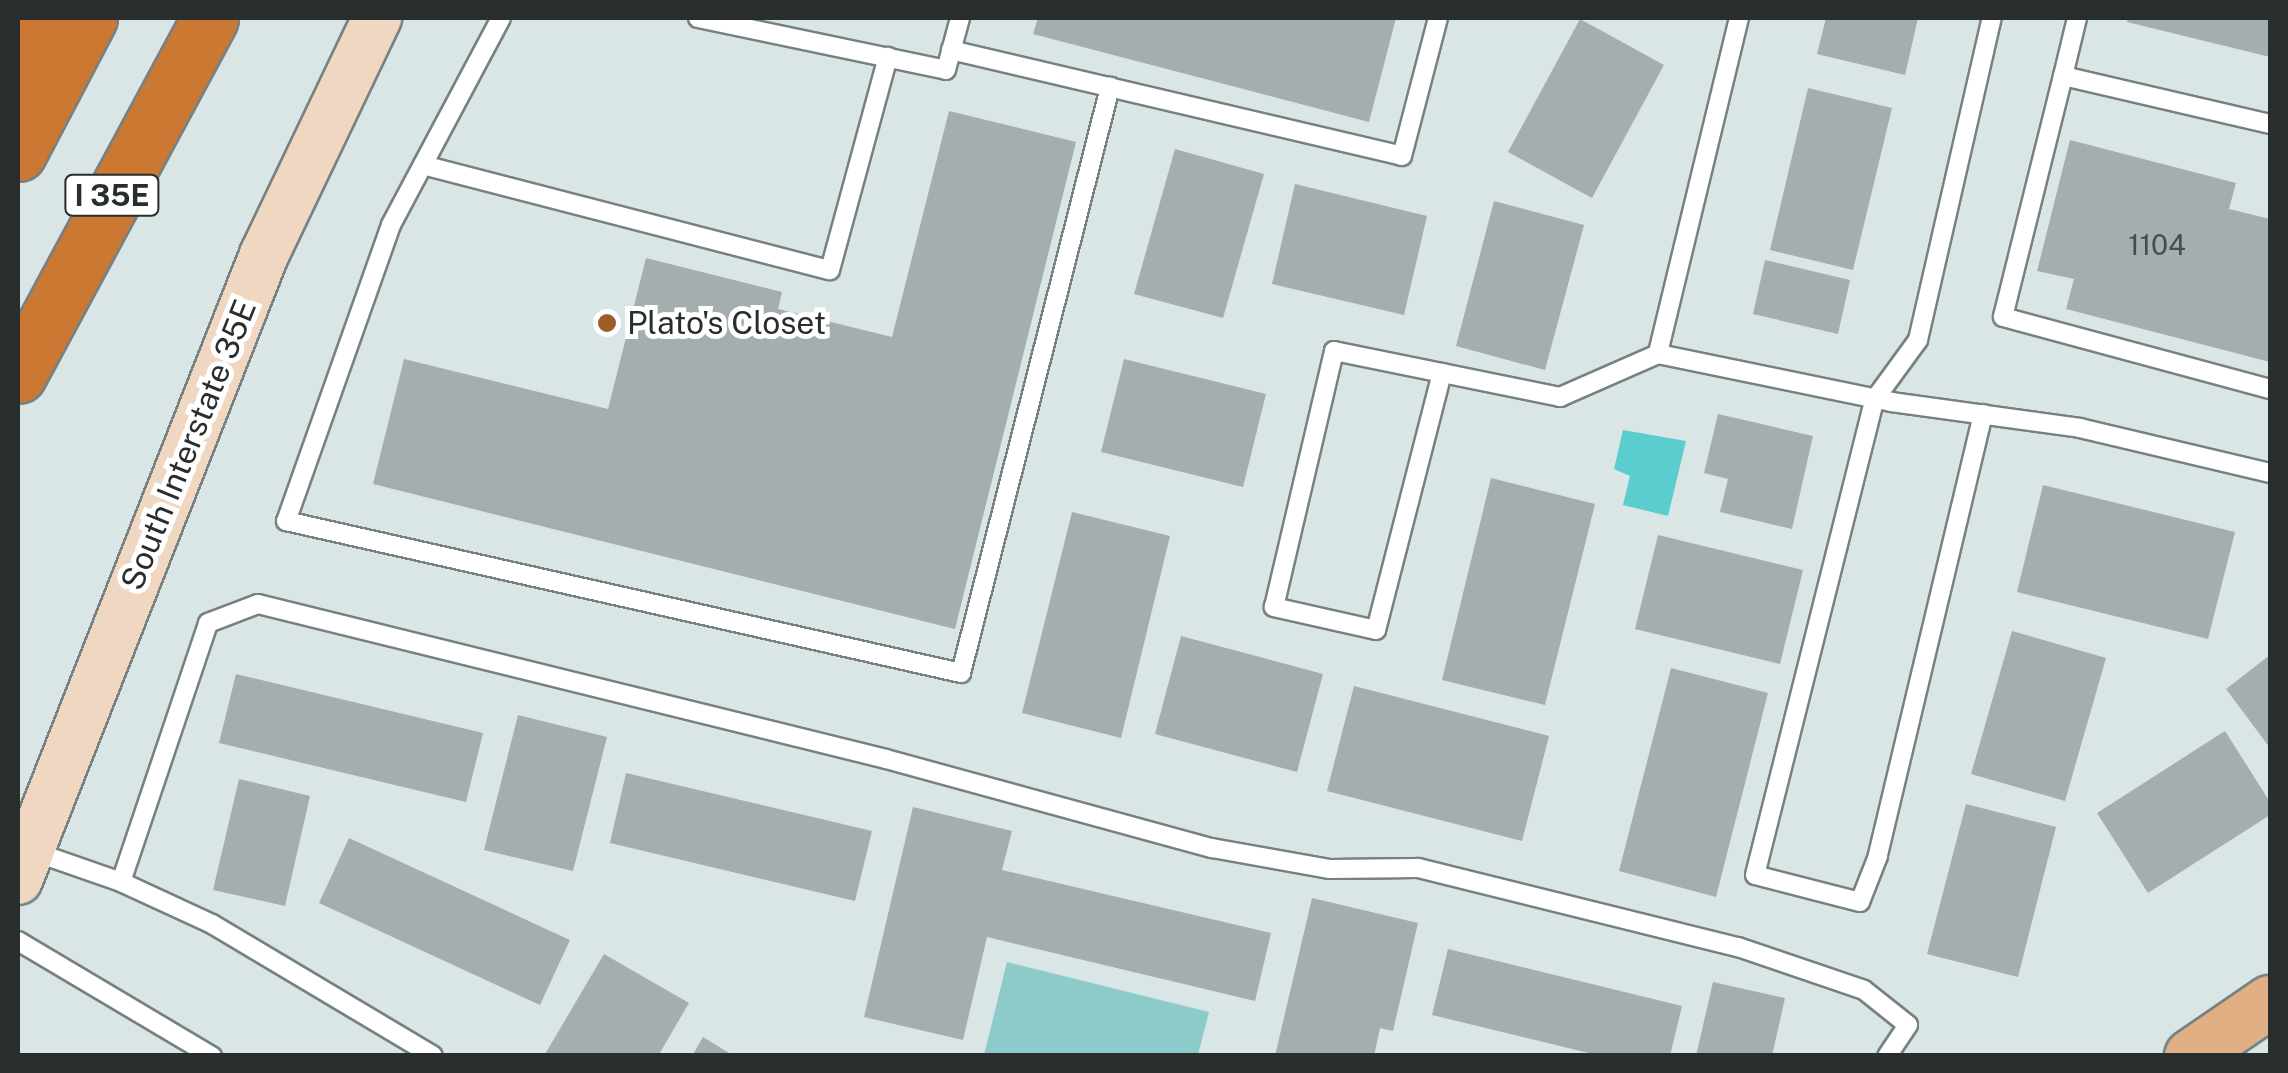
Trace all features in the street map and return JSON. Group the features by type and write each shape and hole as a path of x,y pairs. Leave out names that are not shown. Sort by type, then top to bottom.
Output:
{"highway":[{"path":"18,82 34,18"},
{"name":"I 35E","path":"18,153 89,18"},
{"name":"I 35E","path":"18,375 210,18"}],"main road":[{"name":"South Interstate 35E","path":"23,865 264,255 377,18"},
{"path":"2192,1056 2270,1002"}],"lane":[{"path":"501,18 422,165 365,292 286,521 961,673 1110,87"},
{"path":"698,18 946,70 960,18"},
{"path":"952,50 1402,156 1438,18"},
{"path":"1658,354 1739,18"},
{"path":"1983,414 1878,856 1860,902 1755,875 1876,399 1918,340 1992,18"},
{"path":"2077,18 2003,318 2270,390"},
{"path":"422,165 830,270 888,57"},
{"path":"2063,76 2270,124"},
{"path":"1442,373 1376,630 1274,607 1334,351 1560,397 1658,354 1876,399 2080,428 2270,473"},
{"path":"120,882 208,623 258,604 886,758 1212,848 1330,869 1418,868 1719,942 1864,990 1908,1025 1888,1056"},
{"path":"23,865 120,882 212,924 433,1056"},
{"path":"18,940 212,1056"}],"shaded area":[{"path":"1623,430 1686,441 1668,516 1623,505 1630,476 1614,469"},
{"path":"1007,962 1209,1012 1198,1055 984,1055"}],"building":[{"path":"1038,18 1396,18 1369,122 1033,34"},
{"path":"1826,18 1918,18 1905,75 1817,54"},
{"path":"2128,18 2270,18 2270,57 2127,22"},
{"path":"1580,19 1664,65 1592,198 1508,152"},
{"path":"1808,88 1892,108 1853,270 1770,250"},
{"path":"949,111 1076,142 955,629 373,484 404,359 608,409 646,258 782,292 778,309 892,337"},
{"path":"2070,140 2236,183 2229,209 2270,219 2270,362 2066,309 2074,279 2037,271"},
{"path":"1175,149 1264,174 1223,318 1134,294"},
{"path":"1295,184 1427,216 1404,315 1272,284"},
{"path":"1494,201 1584,225 1545,370 1456,346"},
{"path":"1765,260 1850,280 1838,334 1753,314"},
{"path":"1124,359 1266,394 1243,487 1101,452"},
{"path":"1718,414 1813,436 1792,529 1720,512 1728,479 1704,473"},
{"path":"1491,478 1595,504 1545,705 1442,680"},
{"path":"2043,485 2235,532 2208,639 2017,592"},
{"path":"1072,512 1170,536 1121,738 1022,713"},
{"path":"1658,535 1803,570 1780,664 1635,629"},
{"path":"2012,631 2106,658 2065,801 1971,774"},
{"path":"1181,636 1323,674 1297,772 1155,734"},
{"path":"2270,655 2270,748 2226,689"},
{"path":"1671,668 1768,693 1716,897 1619,871"},
{"path":"236,674 483,733 466,802 219,743"},
{"path":"1354,686 1549,736 1522,841 1327,791"},
{"path":"518,715 607,737 573,871 484,850"},
{"path":"2225,731 2270,802 2270,815 2148,893 2097,813"},
{"path":"626,773 872,831 855,901 610,843"},
{"path":"239,779 310,796 285,906 213,890"},
{"path":"1966,804 2056,827 2018,977 1927,954"},
{"path":"913,807 1012,831 1002,870 1271,933 1255,1001 987,937 963,1040 864,1017"},
{"path":"349,838 570,940 540,1005 319,903"},
{"path":"1312,898 1418,923 1393,1031 1380,1028 1374,1056 1275,1056"},
{"path":"1448,949 1682,1006 1670,1056 1601,1056 1432,1015"},
{"path":"604,954 689,1003 658,1056 544,1056"},
{"path":"1713,982 1785,998 1772,1056 1696,1056"},
{"path":"703,1037 734,1056 692,1056"}],"place":[{"name":"Plato's Closet","path":"607,323"}]}
